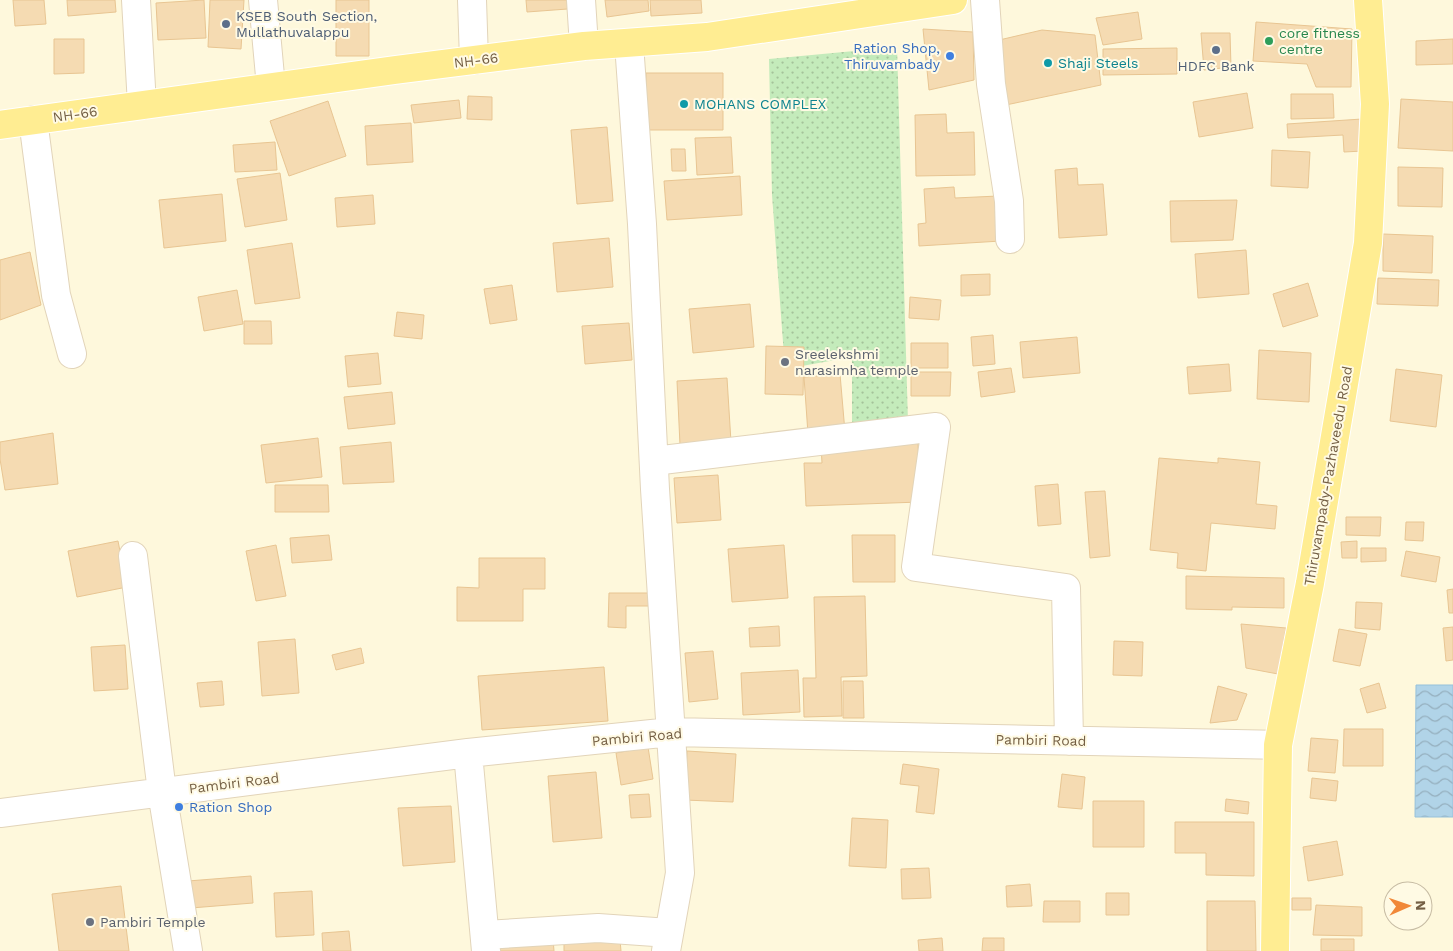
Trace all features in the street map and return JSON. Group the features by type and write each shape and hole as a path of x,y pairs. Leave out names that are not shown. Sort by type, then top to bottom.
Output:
{"main road":[{"name":"NH-66","path":"0,125 584,46 629,44 707,36 953,0"},
{"name":"Thiruvampady-Pazhaveedu Road","path":"1275,951 1278,745 1310,584 1368,243 1375,104 1368,0"}],"street":[{"path":"136,0 142,105"},
{"path":"263,0 271,87"},
{"path":"472,0 474,60"},
{"path":"581,0 584,46"},
{"path":"985,0 991,84 1009,201 1010,239"},
{"path":"468,753 486,943 598,928 668,942 680,873 654,461 642,224 629,44"},
{"path":"32,120 56,295 72,354"},
{"path":"654,461 936,427 916,567 1066,588 1069,741"},
{"path":"133,556 162,792 188,951"},
{"name":"Pambiri Road","path":"0,813 468,753 671,732 1278,745"}],"green space":[{"path":"897,47 908,422 852,430 852,357 785,369 772,195 769,59"}],"water":[{"path":"1416,685 1453,685 1453,817 1415,817"}],"building":[{"path":"13,0 44,0 46,24 15,26"},
{"path":"67,0 115,0 116,12 68,16"},
{"path":"204,0 206,38 158,40 156,3"},
{"name":"KSEB South Section, Mullathuvalappu","path":"210,0 244,0 241,49 208,47"},
{"path":"336,0 369,0 369,56 336,56"},
{"path":"526,0 581,0 581,8 527,12"},
{"path":"605,0 648,0 649,11 607,17"},
{"path":"650,0 701,0 702,13 651,16"},
{"path":"1138,12 1142,39 1103,45 1096,18"},
{"path":"1256,22 1352,29 1351,87 1316,87 1307,64 1253,61"},
{"name":"Ration Shop, Thiruvambady","path":"923,29 973,32 974,80 929,90"},
{"name":"Shaji Steels","path":"1042,30 1095,35 1101,85 1001,106 995,41"},
{"name":"HDFC Bank","path":"1201,33 1230,33 1231,67 1204,70"},
{"path":"54,39 84,39 84,73 54,74"},
{"path":"1453,39 1453,64 1416,65 1416,41"},
{"path":"1177,48 1177,74 1103,75 1103,49"},
{"name":"MOHANS COMPLEX","path":"646,73 723,73 723,130 646,130"},
{"path":"1247,93 1253,128 1199,137 1193,102"},
{"path":"1291,94 1333,94 1334,118 1291,119"},
{"path":"468,96 492,97 492,120 467,119"},
{"path":"1401,99 1453,102 1453,151 1398,148"},
{"path":"459,100 461,118 414,123 411,105"},
{"path":"328,101 346,156 289,176 270,121"},
{"path":"946,114 947,133 974,132 975,175 916,176 915,115"},
{"path":"1362,119 1363,151 1344,152 1343,135 1288,138 1287,124"},
{"path":"411,123 413,162 367,165 365,126"},
{"path":"607,127 613,201 577,204 571,130"},
{"path":"731,137 733,173 697,175 695,138"},
{"path":"275,142 277,170 235,172 233,145"},
{"path":"671,149 685,149 686,171 672,171"},
{"path":"1272,150 1310,152 1308,188 1271,186"},
{"path":"1398,167 1443,168 1442,207 1398,206"},
{"path":"1077,168 1078,185 1103,184 1107,235 1059,238 1055,170"},
{"path":"280,173 287,220 245,227 237,179"},
{"path":"740,176 742,215 667,220 664,181"},
{"path":"954,187 955,198 998,196 1001,241 919,246 918,224 926,223 924,189"},
{"path":"222,194 226,241 164,248 159,200"},
{"path":"373,195 375,224 337,227 335,198"},
{"path":"1237,200 1233,240 1171,242 1170,201"},
{"path":"1383,234 1433,236 1432,273 1383,271"},
{"path":"609,238 613,287 557,292 553,243"},
{"path":"292,243 300,298 255,304 247,250"},
{"path":"1246,250 1249,294 1198,298 1195,254"},
{"path":"30,252 41,305 0,320 0,260"},
{"path":"990,274 990,295 961,296 961,275"},
{"path":"1378,278 1439,280 1438,306 1377,304"},
{"path":"1308,283 1318,316 1283,327 1273,294"},
{"path":"512,285 517,320 490,324 484,289"},
{"path":"237,290 243,324 204,331 198,297"},
{"path":"910,297 941,300 939,320 909,318"},
{"path":"750,304 754,347 693,353 689,309"},
{"path":"397,312 424,315 422,339 394,336"},
{"path":"244,321 271,321 272,344 244,344"},
{"path":"629,323 632,360 585,364 582,326"},
{"path":"993,335 995,364 973,366 971,337"},
{"path":"1077,337 1080,373 1023,378 1020,342"},
{"path":"911,343 948,343 948,368 911,368"},
{"name":"Sreelekshmi narasimha temple","path":"766,346 804,347 803,395 765,394"},
{"path":"1259,350 1311,353 1309,402 1257,399"},
{"path":"378,353 381,384 348,387 345,356"},
{"path":"1229,364 1231,391 1189,394 1187,367"},
{"path":"1011,368 1015,392 981,397 978,372"},
{"path":"1396,369 1442,375 1436,427 1390,421"},
{"path":"911,372 951,372 950,396 911,396"},
{"path":"840,374 845,432 808,434 804,377"},
{"path":"727,378 731,442 680,445 677,381"},
{"path":"392,392 395,424 348,429 344,397"},
{"path":"53,433 58,484 5,490 0,459 0,442"},
{"path":"318,438 322,477 266,483 261,445"},
{"path":"391,442 394,482 343,484 340,447"},
{"path":"918,442 920,502 806,506 804,463 822,463 821,446"},
{"path":"1159,458 1218,463 1218,458 1260,462 1256,504 1277,506 1275,529 1211,523 1206,571 1177,568 1178,553 1150,550"},
{"path":"718,475 721,520 677,523 674,478"},
{"path":"1058,484 1061,524 1038,526 1035,486"},
{"path":"275,485 328,485 329,512 275,512"},
{"path":"1105,491 1110,556 1090,558 1085,492"},
{"path":"1346,517 1381,517 1380,536 1346,535"},
{"path":"1406,522 1424,522 1423,541 1405,540"},
{"path":"329,535 332,560 292,563 290,538"},
{"path":"852,535 895,535 895,582 853,582"},
{"path":"118,541 127,587 77,597 68,551"},
{"path":"1357,541 1357,558 1342,558 1341,542"},
{"path":"276,545 286,596 256,601 246,551"},
{"path":"784,545 788,598 732,602 728,549"},
{"path":"1361,548 1386,548 1386,561 1361,562"},
{"path":"1406,551 1440,557 1436,582 1401,576"},
{"path":"479,558 545,558 545,589 523,589 523,621 457,621 457,587 479,588"},
{"path":"1186,576 1284,578 1284,608 1232,607 1232,610 1186,609"},
{"path":"1453,589 1453,613 1449,613 1447,590"},
{"path":"609,593 649,593 649,606 626,606 626,628 608,627"},
{"path":"865,596 867,676 841,677 842,716 804,717 803,678 816,678 814,597"},
{"path":"1356,602 1382,603 1380,630 1355,628"},
{"path":"1241,624 1286,628 1278,674 1246,668"},
{"path":"779,626 780,646 750,647 749,628"},
{"path":"1453,627 1453,660 1446,661 1443,628"},
{"path":"1339,629 1367,634 1360,666 1333,661"},
{"path":"295,639 299,693 262,696 258,642"},
{"path":"1114,641 1143,642 1142,676 1113,675"},
{"path":"125,645 128,689 94,691 91,647"},
{"path":"361,648 364,663 336,670 332,655"},
{"path":"713,651 718,699 689,702 685,653"},
{"path":"604,667 608,721 482,730 478,676"},
{"path":"798,670 800,712 743,715 741,673"},
{"path":"222,681 224,705 200,707 197,683"},
{"path":"843,681 863,681 864,718 843,718"},
{"path":"1379,683 1386,708 1367,713 1360,689"},
{"path":"1218,686 1247,694 1237,720 1210,723"},
{"path":"1344,729 1383,729 1383,766 1343,766"},
{"path":"1311,738 1338,740 1335,773 1308,771"},
{"path":"648,747 653,779 621,785 616,753"},
{"path":"687,751 736,754 733,802 685,800"},
{"path":"903,764 939,769 934,814 916,812 919,786 900,784"},
{"path":"596,772 602,838 553,842 548,776"},
{"path":"1062,774 1085,777 1082,809 1058,807"},
{"path":"1312,778 1338,781 1336,801 1310,798"},
{"path":"649,794 651,817 631,818 629,795"},
{"path":"1226,799 1249,802 1248,814 1225,811"},
{"path":"1093,801 1144,801 1144,847 1093,847"},
{"path":"451,806 455,862 403,866 398,808"},
{"path":"852,818 888,820 886,868 849,866"},
{"path":"1175,822 1254,822 1254,876 1206,875 1206,853 1175,853"},
{"path":"1337,841 1343,875 1308,881 1303,847"},
{"path":"929,868 931,898 902,899 901,869"},
{"path":"251,876 253,903 191,908 188,881"},
{"path":"1030,884 1032,906 1007,907 1006,886"},
{"name":"Pambiri Temple","path":"121,886 129,951 59,951 52,894"},
{"path":"312,891 314,935 276,937 274,893"},
{"path":"1106,893 1129,893 1129,915 1106,915"},
{"path":"1292,898 1311,898 1311,910 1292,910"},
{"path":"1044,901 1080,901 1080,922 1043,922"},
{"path":"1207,901 1255,901 1256,951 1207,951"},
{"path":"1316,905 1362,907 1362,936 1313,935"},
{"path":"349,931 351,951 323,951 322,933"},
{"path":"942,938 943,951 919,951 918,940"},
{"path":"983,938 1004,938 1004,951 982,951"},
{"path":"553,939 554,951 498,951 498,942"},
{"path":"1321,939 1354,939 1354,951 1321,951"},
{"path":"620,940 621,951 564,951 564,943"}],"place":[{"name":"KSEB South Section, Mullathuvalappu","path":"226,24"},
{"name":"core fitness centre","path":"1269,41"},
{"name":"HDFC Bank","path":"1216,50"},
{"name":"Ration Shop, Thiruvambady","path":"950,56"},
{"name":"Shaji Steels","path":"1048,63"},
{"name":"MOHANS COMPLEX","path":"684,104"},
{"name":"Sreelekshmi narasimha temple","path":"785,362"},
{"name":"Ration Shop","path":"179,807"},
{"name":"Pambiri Temple","path":"90,922"}]}
